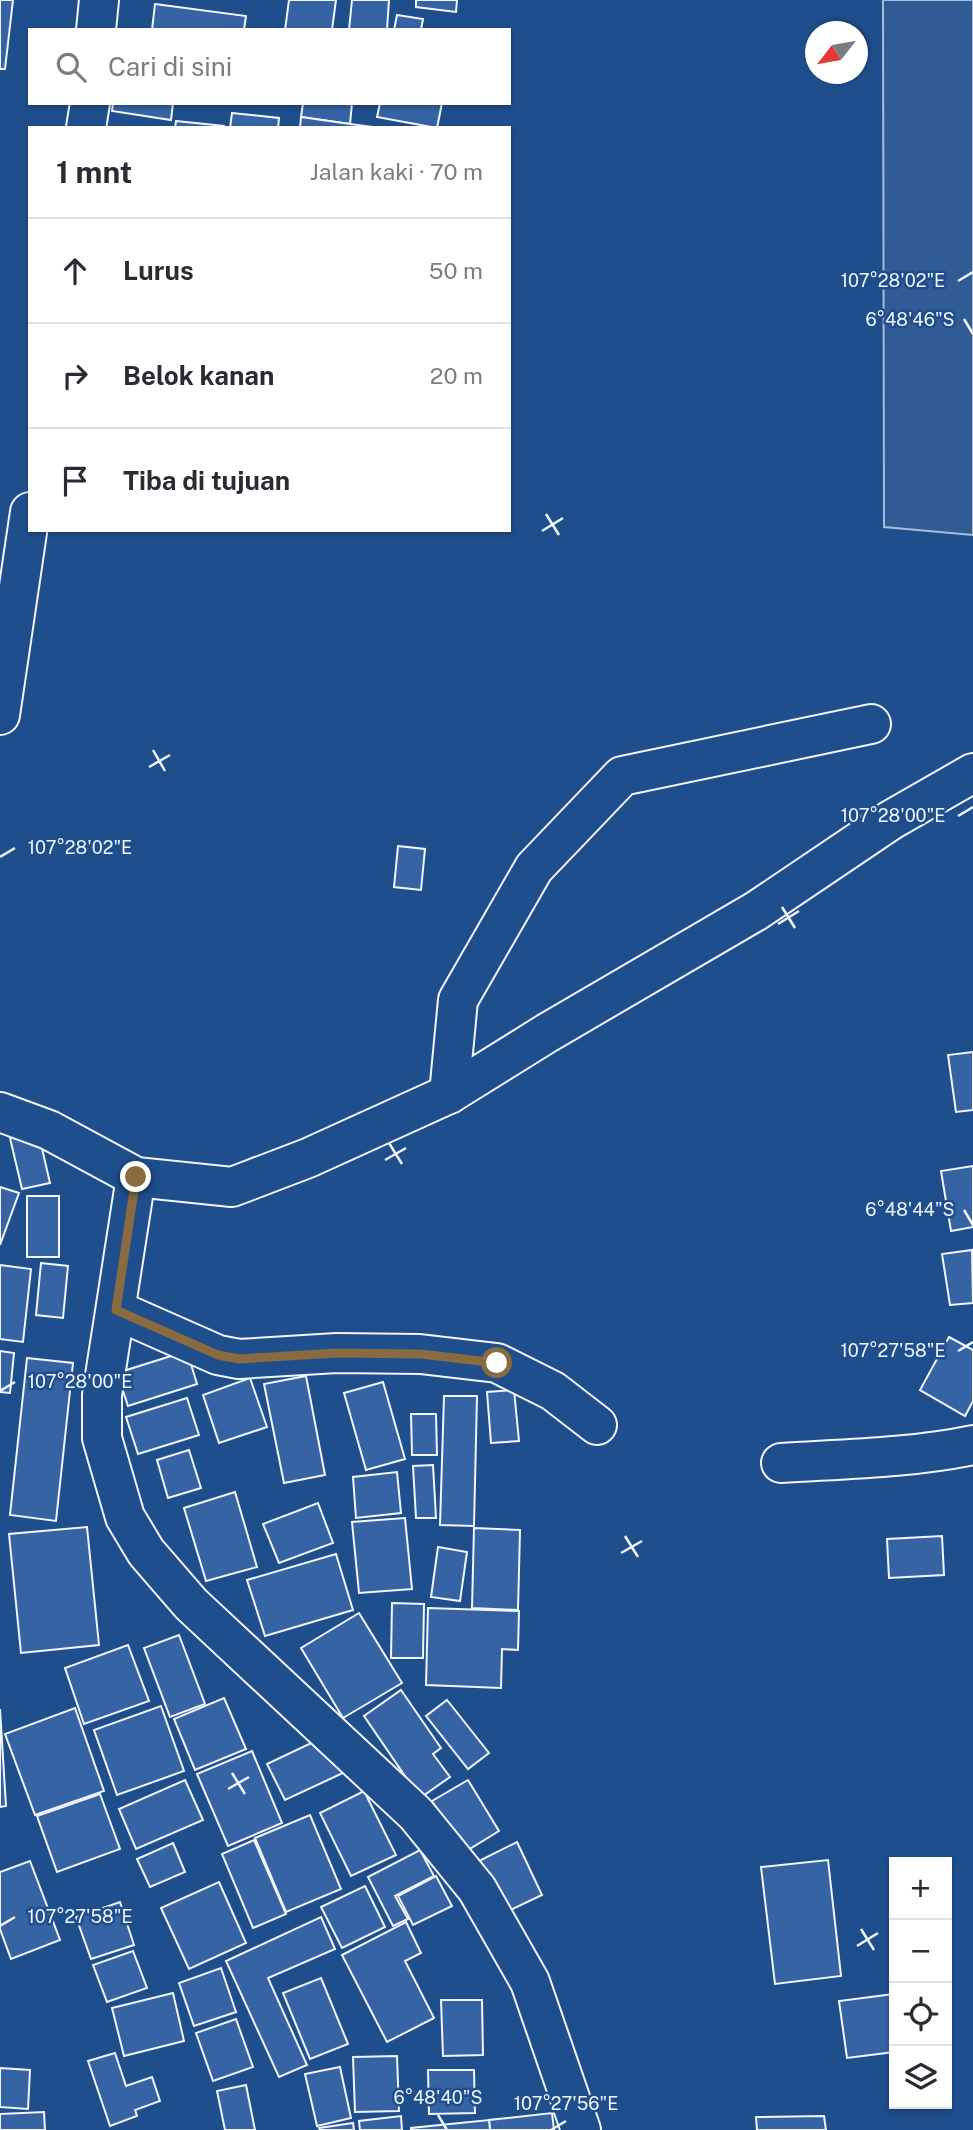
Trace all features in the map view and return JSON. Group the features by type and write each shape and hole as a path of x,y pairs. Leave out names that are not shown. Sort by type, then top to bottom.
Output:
{"main road":[{"path":"96,28 99,0"},
{"path":"86,126 90,105"},
{"path":"0,715 28,526"},
{"path":"449,1094 458,1000 534,868 622,776 871,724"},
{"path":"0,1112 49,1130 136,1177 232,1187 308,1158 449,1094 547,1032 756,911 891,820 973,774"},
{"path":"136,1177 102,1395 102,1438 125,1517 145,1552 191,1604 416,1814 477,1889 530,1982 581,2130"},
{"path":"116,1310 218,1355 239,1359 337,1353 421,1354 497,1363 553,1391 597,1425"},
{"path":"781,1463 892,1457 973,1445"}],"shaded area":[{"path":"883,0 973,0 973,535 884,527"}],"building":[{"path":"0,0 13,0 5,69 0,69"},
{"path":"289,0 336,0 332,28 285,28"},
{"path":"352,0 389,0 387,28 349,28"},
{"path":"416,0 457,0 456,12 416,7"},
{"path":"155,4 246,16 244,28 152,28"},
{"path":"397,15 423,19 421,28 394,28"},
{"path":"113,105 173,105 171,120 112,111"},
{"path":"303,105 352,105 350,124 301,117"},
{"path":"380,105 442,105 437,126 377,117"},
{"path":"232,113 279,118 278,126 230,126"},
{"path":"301,117 366,126 300,126"},
{"path":"176,121 224,126 175,126"},
{"path":"398,846 425,849 421,890 394,887"},
{"path":"973,1052 973,1110 956,1112 948,1055"},
{"path":"38,1131 50,1183 22,1189 10,1138"},
{"path":"973,1166 973,1227 951,1231 941,1171"},
{"path":"0,1187 19,1193 0,1245"},
{"path":"27,1196 59,1196 59,1257 27,1257"},
{"path":"972,1250 973,1303 950,1305 942,1254"},
{"path":"41,1263 68,1266 63,1318 36,1315"},
{"path":"0,1265 31,1269 23,1342 0,1339"},
{"path":"949,1337 973,1350 973,1401 965,1416 920,1390"},
{"path":"0,1351 14,1353 10,1393 0,1392"},
{"path":"187,1351 197,1384 128,1406 117,1373"},
{"path":"27,1358 73,1363 56,1521 10,1515"},
{"path":"306,1376 325,1475 284,1483 264,1384"},
{"path":"250,1378 267,1427 219,1443 203,1395"},
{"path":"383,1382 405,1459 366,1470 344,1393"},
{"path":"514,1390 519,1441 491,1443 487,1392"},
{"path":"444,1396 477,1396 474,1526 440,1525"},
{"path":"187,1398 199,1435 138,1454 126,1417"},
{"path":"411,1414 436,1414 437,1455 412,1455"},
{"path":"189,1450 201,1488 168,1498 157,1460"},
{"path":"433,1465 436,1518 416,1518 413,1466"},
{"path":"397,1472 401,1513 356,1518 353,1477"},
{"path":"235,1492 257,1567 206,1581 184,1508"},
{"path":"318,1503 333,1543 279,1563 263,1524"},
{"path":"405,1518 412,1589 359,1593 352,1522"},
{"path":"87,1527 99,1645 21,1653 9,1534"},
{"path":"474,1528 520,1530 518,1610 472,1608"},
{"path":"942,1536 944,1575 889,1578 887,1539"},
{"path":"438,1547 467,1552 460,1601 431,1597"},
{"path":"336,1554 353,1610 265,1636 247,1580"},
{"path":"392,1603 424,1604 423,1658 391,1658"},
{"path":"428,1608 519,1611 518,1650 502,1649 501,1688 426,1685"},
{"path":"359,1613 402,1683 343,1718 301,1648"},
{"path":"179,1635 205,1704 170,1717 144,1648"},
{"path":"128,1645 149,1701 84,1724 65,1668"},
{"path":"401,1690 441,1748 433,1754 450,1777 420,1798 364,1716"},
{"path":"224,1698 246,1749 195,1770 174,1719"},
{"path":"447,1700 489,1753 468,1769 426,1716"},
{"path":"161,1706 184,1771 117,1795 94,1730"},
{"path":"75,1708 104,1791 35,1815 5,1734"},
{"path":"0,1709 6,1806 0,1807"},
{"path":"328,1735 345,1772 285,1800 267,1764"},
{"path":"252,1751 282,1823 228,1846 197,1774"},
{"path":"185,1780 203,1820 136,1849 119,1809"},
{"path":"468,1780 499,1831 463,1853 432,1801"},
{"path":"364,1791 396,1855 351,1876 320,1813"},
{"path":"100,1794 120,1849 57,1872 37,1816"},
{"path":"310,1815 341,1889 286,1912 255,1838"},
{"path":"254,1840 286,1914 253,1928 222,1854"},
{"path":"517,1842 542,1895 504,1913 479,1861"},
{"path":"173,1843 185,1872 150,1887 137,1859"},
{"path":"420,1850 434,1876 395,1896 408,1919 393,1926 368,1877"},
{"path":"828,1860 841,1976 775,1984 761,1867"},
{"path":"30,1861 60,1940 11,1959 0,1929 0,1872"},
{"path":"436,1876 452,1906 413,1925 398,1896"},
{"path":"219,1882 246,1943 189,1969 161,1908"},
{"path":"365,1886 385,1927 342,1948 321,1907"},
{"path":"120,1902 134,1945 91,1959 76,1917"},
{"path":"321,1917 335,1949 268,1978 307,2065 279,2077 226,1961"},
{"path":"406,1922 421,1953 405,1961 434,2018 387,2042 342,1955"},
{"path":"133,1951 147,1988 107,2002 93,1965"},
{"path":"221,1968 236,2012 194,2026 179,1983"},
{"path":"321,1978 348,2044 310,2059 283,1993"},
{"path":"173,1993 184,2041 124,2056 112,2008"},
{"path":"889,1995 889,2053 847,2058 839,2001"},
{"path":"441,2000 482,2000 483,2055 443,2056"},
{"path":"236,2019 253,2067 213,2081 196,2033"},
{"path":"115,2053 126,2086 152,2077 160,2101 135,2110 137,2116 110,2126 88,2061"},
{"path":"397,2056 399,2111 355,2112 353,2057"},
{"path":"340,2067 351,2118 317,2126 305,2074"},
{"path":"0,2068 30,2070 28,2109 0,2107"},
{"path":"428,2070 474,2070 475,2113 429,2114"},
{"path":"246,2085 255,2130 225,2130 217,2091"},
{"path":"44,2112 45,2130 0,2130 0,2114"},
{"path":"552,2113 554,2130 490,2130 489,2120"},
{"path":"401,2116 402,2130 360,2130 359,2121"},
{"path":"824,2116 826,2130 757,2130 756,2117"},
{"path":"489,2120 490,2130 411,2130 411,2128"},
{"path":"353,2123 354,2130 319,2128"}],"route":[{"path":"136,1177 116,1310 218,1355 239,1359 337,1353 421,1354 497,1363"}]}
